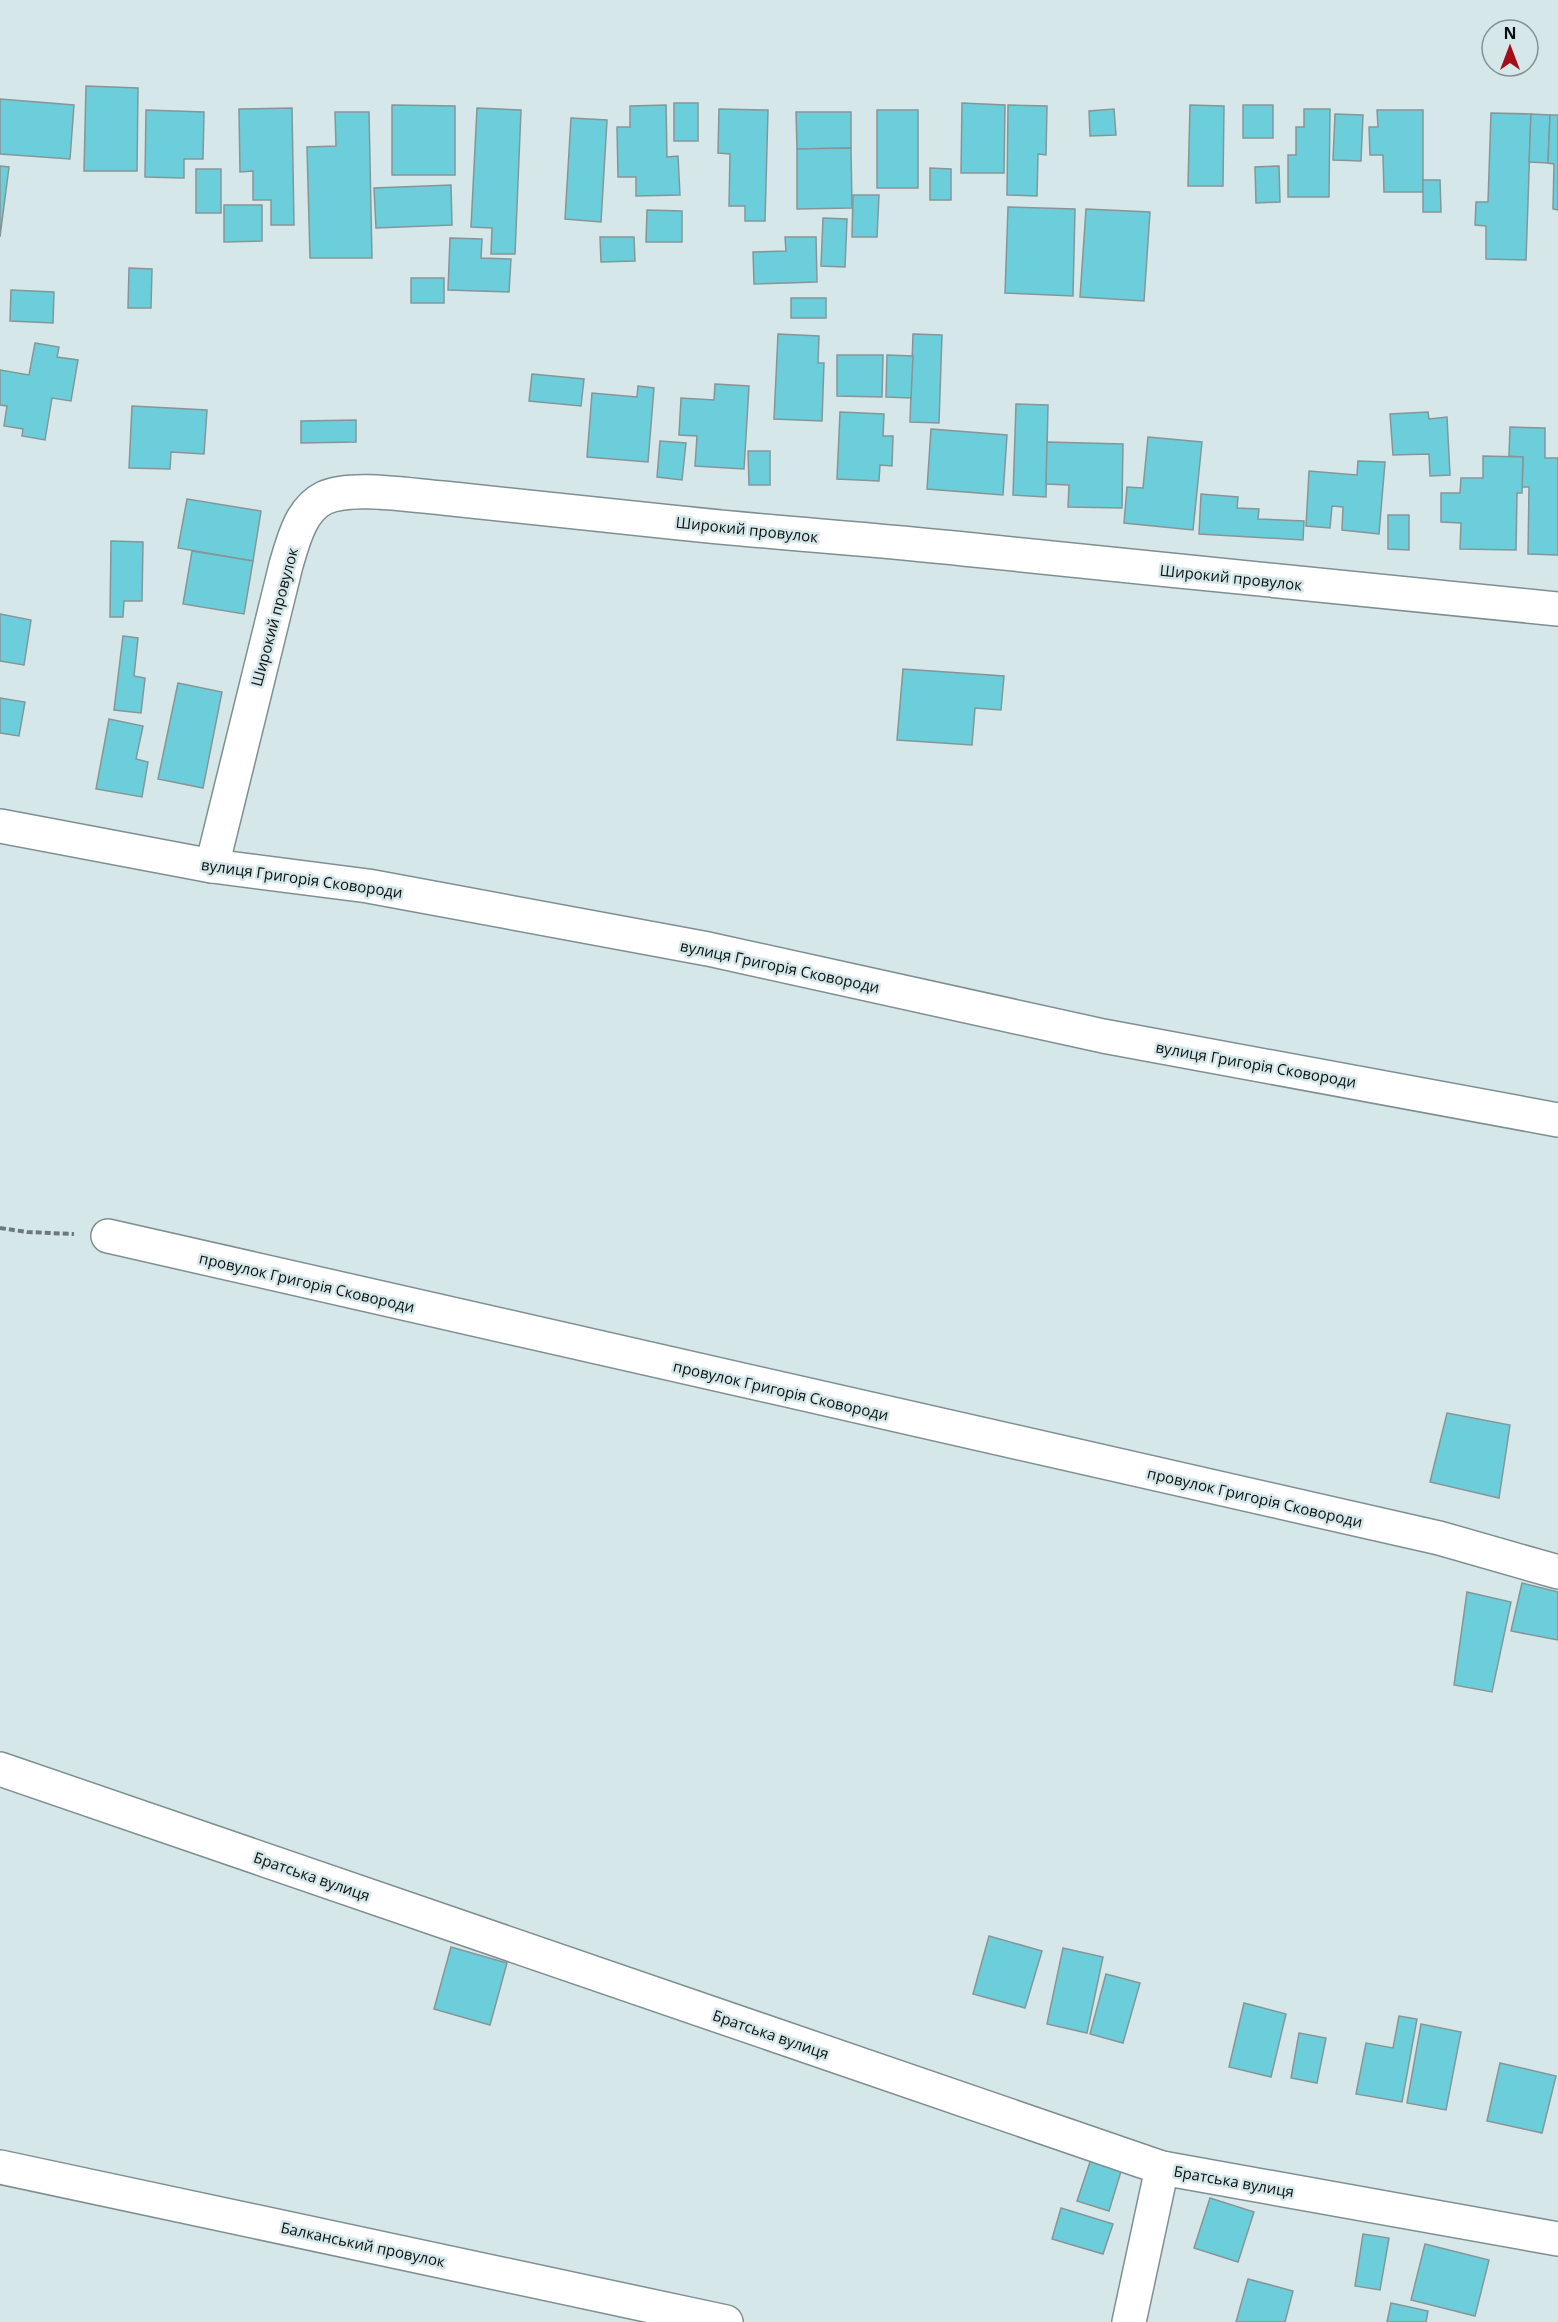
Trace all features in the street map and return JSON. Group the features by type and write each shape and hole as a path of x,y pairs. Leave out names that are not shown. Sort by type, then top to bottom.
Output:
{"street":[{"name":"Широкий провулок","path":"212,866 295,536 304,516 314,506 324,498 342,494 375,492 744,530 960,548 1558,609"},
{"name":"вулиця Григорія Сковороди","path":"0,826 212,866 368,886 697,947 1103,1036 1558,1120"},
{"name":"провулок Григорія Сковороди","path":"108,1236 1428,1536 1558,1572"},
{"name":"Братська вулиця","path":"0,1769 1162,2168 1558,2239"},
{"name":"Балканський провулок","path":"0,2167 726,2322"},
{"path":"1130,2322 1162,2168"}],"path":[{"path":"0,1228 27,1232 108,1236"}],"building":[{"path":"86,86 138,88 137,171 84,171"},
{"path":"0,99 74,105 70,159 0,154"},
{"path":"674,103 698,103 698,141 674,141"},
{"path":"962,103 1005,105 1004,173 961,173"},
{"path":"392,105 455,106 455,175 392,175"},
{"path":"666,105 667,157 678,156 680,195 636,196 636,177 618,177 617,127 630,127 630,106"},
{"path":"1008,105 1047,106 1046,155 1038,154 1037,196 1007,195"},
{"path":"1190,105 1224,106 1223,186 1188,186"},
{"path":"1243,105 1273,105 1273,138 1243,138"},
{"path":"292,108 294,225 271,225 271,200 253,200 253,171 240,172 239,109"},
{"path":"477,108 521,110 515,254 491,254 492,228 471,227"},
{"path":"719,109 768,110 765,221 745,221 745,206 729,206 730,154 718,153"},
{"path":"1114,109 1116,135 1090,136 1089,111"},
{"path":"1304,109 1330,109 1329,197 1288,197 1288,155 1296,155 1296,127 1304,127"},
{"path":"146,110 204,112 203,159 184,159 184,178 145,177"},
{"path":"877,110 918,110 918,188 877,188"},
{"path":"1377,110 1423,110 1423,192 1384,192 1383,155 1370,155 1369,127 1378,127"},
{"path":"335,112 369,112 372,258 310,258 307,147 336,146"},
{"path":"796,112 851,112 851,148 797,149"},
{"path":"1491,113 1531,114 1526,260 1486,259 1486,226 1475,225 1476,202 1488,202"},
{"path":"1335,114 1363,115 1361,161 1333,160"},
{"path":"1531,114 1550,115 1548,163 1529,162"},
{"path":"1550,115 1558,115 1558,210 1553,209 1554,164 1548,163"},
{"path":"571,118 607,120 601,222 565,219"},
{"path":"851,148 852,208 797,209 797,149"},
{"path":"0,166 9,167 0,237"},
{"path":"1279,166 1280,202 1256,203 1255,167"},
{"path":"930,168 951,169 951,200 930,200"},
{"path":"196,169 221,169 221,213 196,213"},
{"path":"1423,180 1440,180 1441,212 1423,212"},
{"path":"451,185 452,225 376,228 374,188"},
{"path":"853,195 879,195 877,237 852,237"},
{"path":"224,205 262,205 262,241 224,242"},
{"path":"1008,207 1075,209 1073,296 1005,293"},
{"path":"1086,209 1150,212 1144,301 1080,297"},
{"path":"647,210 682,211 682,242 646,242"},
{"path":"823,218 847,219 845,267 821,266"},
{"path":"600,237 634,237 635,261 601,262"},
{"path":"785,237 816,237 817,282 754,284 753,252 786,251"},
{"path":"450,238 482,239 481,258 511,259 509,292 448,290"},
{"path":"129,268 152,269 151,308 128,308"},
{"path":"411,278 444,278 444,303 411,303"},
{"path":"11,290 54,292 53,323 10,321"},
{"path":"791,298 826,298 826,318 791,318"},
{"path":"778,334 819,336 818,363 824,363 822,421 774,419"},
{"path":"913,334 942,335 939,423 910,422"},
{"path":"35,343 59,347 57,357 78,360 71,401 52,398 45,440 22,436 23,429 4,426 7,406 0,405 0,370 29,375"},
{"path":"837,355 883,355 882,397 837,396"},
{"path":"887,355 913,356 911,398 886,397"},
{"path":"532,374 584,379 581,406 529,401"},
{"path":"715,384 749,386 744,469 695,466 697,436 679,435 681,398 714,400"},
{"path":"638,386 654,388 648,462 587,457 592,393 637,397"},
{"path":"1016,404 1048,405 1046,497 1013,495"},
{"path":"132,406 207,410 204,454 171,452 170,469 129,468"},
{"path":"840,412 884,414 883,436 893,436 892,466 880,465 879,481 837,479"},
{"path":"1428,412 1429,419 1447,417 1450,475 1430,476 1429,454 1393,455 1390,414"},
{"path":"356,420 356,442 301,443 301,421"},
{"path":"1510,427 1545,428 1545,458 1558,458 1558,555 1528,554 1529,487 1522,487 1523,457 1509,456"},
{"path":"931,429 1007,435 1003,495 927,489"},
{"path":"1148,437 1202,442 1193,530 1124,523 1127,487 1143,488"},
{"path":"660,441 686,443 682,480 657,477"},
{"path":"1047,442 1123,444 1122,508 1068,507 1069,485 1046,484"},
{"path":"748,451 770,451 770,485 749,485"},
{"path":"1483,456 1523,457 1522,493 1517,493 1516,550 1460,549 1461,523 1441,522 1441,493 1460,493 1461,478 1483,478"},
{"path":"1358,461 1385,462 1379,534 1342,530 1343,507 1332,506 1330,528 1306,526 1309,471 1357,475"},
{"path":"1201,494 1238,497 1237,508 1259,509 1258,519 1304,521 1303,540 1199,534"},
{"path":"187,499 261,511 253,561 178,548"},
{"path":"1388,515 1409,515 1409,550 1388,549"},
{"path":"111,541 143,542 142,601 124,601 123,617 110,617"},
{"path":"192,551 253,561 244,614 183,604"},
{"path":"0,614 31,620 24,665 0,661"},
{"path":"123,636 138,638 134,676 145,678 141,713 114,710"},
{"path":"903,669 1004,676 1001,710 975,708 972,745 897,740"},
{"path":"178,683 222,692 203,788 158,779"},
{"path":"0,698 25,702 19,736 0,733"},
{"path":"109,719 143,726 136,759 148,762 142,797 96,789"},
{"path":"1447,1413 1510,1425 1499,1498 1430,1482"},
{"path":"1522,1583 1558,1592 1558,1640 1511,1631"},
{"path":"1467,1592 1511,1602 1492,1692 1454,1685"},
{"path":"989,1936 1042,1951 1025,2008 973,1994"},
{"path":"451,1947 507,1963 490,2025 434,2009"},
{"path":"1063,1948 1103,1957 1087,2033 1047,2024"},
{"path":"1106,1974 1140,1983 1123,2043 1090,2034"},
{"path":"1244,2003 1286,2014 1271,2077 1229,2067"},
{"path":"1399,2016 1417,2019 1402,2102 1356,2094 1366,2043 1393,2048"},
{"path":"1421,2024 1461,2032 1446,2110 1407,2103"},
{"path":"1299,2033 1326,2038 1317,2083 1291,2078"},
{"path":"1500,2063 1556,2076 1542,2133 1487,2121"},
{"path":"1091,2159 1122,2168 1109,2211 1077,2201"},
{"path":"1210,2198 1254,2212 1238,2262 1194,2248"},
{"path":"1061,2208 1113,2224 1103,2254 1052,2239"},
{"path":"1363,2234 1389,2238 1380,2290 1355,2286"},
{"path":"1425,2244 1489,2260 1475,2316 1411,2300"},
{"path":"1248,2279 1293,2291 1285,2322 1236,2322"},
{"path":"1391,2303 1428,2311 1426,2322 1387,2322"}]}
